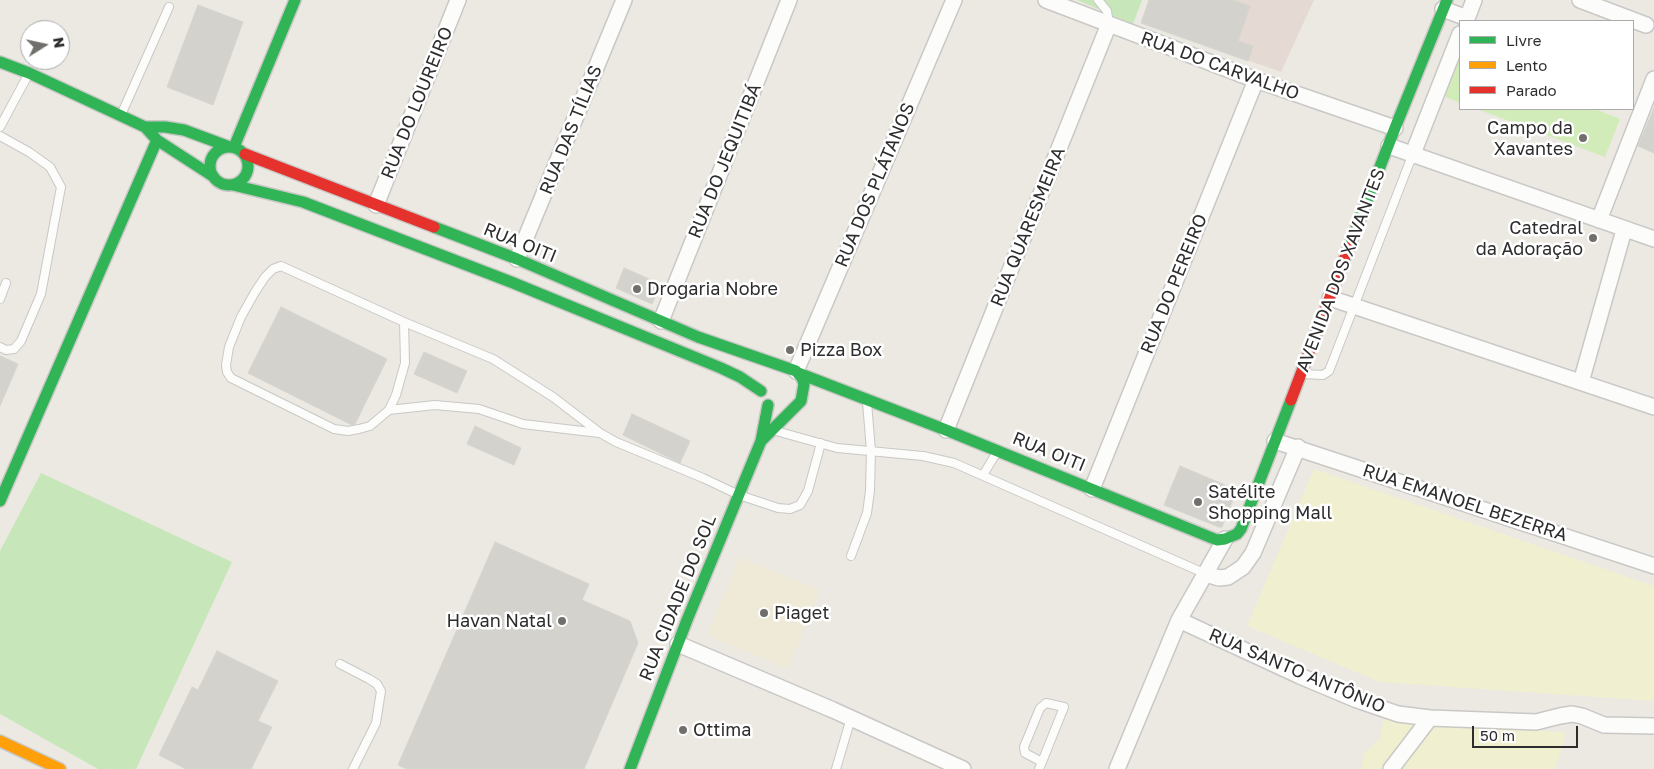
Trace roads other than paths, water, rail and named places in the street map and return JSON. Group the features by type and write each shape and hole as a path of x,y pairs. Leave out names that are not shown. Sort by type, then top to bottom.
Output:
{"main road":[{"path":"231,146 295,0"},
{"name":"AVENIDA DOS XAVANTES","path":"1228,538 1242,529 1388,146 1445,4"},
{"path":"0,62 29,73 145,127 157,140 196,167 214,176"},
{"path":"145,127 165,127 184,130 231,146 245,154 248,160 248,171 242,181 233,185"},
{"path":"0,501 157,140"},
{"path":"231,146 219,149 212,158 211,169 220,183 303,202 658,340 740,377 763,382"},
{"name":"RUA OITI","path":"245,154 517,259 698,337 791,370 946,430 1217,540 1228,538"},
{"path":"770,370 791,370 804,384 802,403 786,410 776,410 768,405 763,382 770,370"},
{"name":"RUA OITI","path":"826,398 852,395"},
{"name":"RUA CIDADE DO SOL","path":"761,441 802,403"},
{"name":"RUA CIDADE DO SOL","path":"630,769 678,644 761,441 768,405"},
{"path":"0,741 60,769"}],"street":[{"name":"RUA DO LOUREIRO","path":"376,205 458,0"},
{"name":"RUA DAS TÍLIAS","path":"517,259 624,0"},
{"name":"RUA DO JEQUITIBÁ","path":"661,321 789,0"},
{"name":"RUA DOS PLÁTANOS","path":"791,370 954,0"},
{"name":"RUA DO CARVALHO","path":"1046,0 1256,80 1395,128"},
{"path":"1445,4 1466,20 1474,0"},
{"path":"1580,0 1633,20"},
{"path":"1634,20 1646,25"},
{"name":"RUA QUARESMEIRA","path":"946,430 1108,24"},
{"path":"1412,156 1459,36"},
{"path":"1428,46 1451,56"},
{"path":"1599,220 1654,79"},
{"name":"RUA DO PEREIRO","path":"1092,488 1256,80"},
{"path":"1388,146 1412,156 1654,239"},
{"path":"1581,382 1624,230"},
{"path":"1330,298 1654,407"},
{"name":"RUA EMANOEL BEZERRA","path":"1276,441 1654,566"},
{"path":"1206,574 1219,578 1228,577 1243,567 1253,554 1298,447"},
{"path":"1117,769 1179,620 1228,538"},
{"name":"RUA SANTO ANTÔNIO","path":"1179,620 1300,676 1357,700 1398,714 1430,718 1536,722 1572,714 1604,725 1654,726"},
{"path":"678,644 964,769"},
{"path":"1392,769 1430,718"}],"lane":[{"path":"1098,0 1107,11 1108,24"},
{"path":"121,116 169,7"},
{"path":"0,127 29,73"},
{"path":"0,136 29,152 50,167 61,187 41,294 21,341 14,349 6,350 0,347"},
{"path":"1301,374 1323,375 1329,371 1412,156"},
{"path":"404,322 405,362 402,380 389,410 370,426 348,431 334,428 231,378 227,372 227,357 234,334 255,292 265,277 277,267 286,268 404,322 493,359 553,397 600,433 739,495 778,508 790,509 800,505 808,490 821,443"},
{"path":"0,299 6,283"},
{"path":"851,556 866,513 871,482 871,451 866,400"},
{"path":"389,410 435,405 479,409 523,424 600,433"},
{"path":"772,429 837,448 923,456 954,463 1206,574"},
{"path":"983,475 998,451"},
{"path":"340,664 377,684 381,691 376,724 353,769"},
{"path":"1046,703 1064,707 1040,765 1025,753 1024,747 1040,708 1046,703"},
{"path":"836,769 850,718"}],"place":[{"name":"Campo da Xavantes","path":"1583,138"},
{"name":"Catedral da Adoração","path":"1593,238"},
{"name":"Drogaria Nobre","path":"637,289"},
{"name":"Pizza Box","path":"790,350"},
{"name":"Satélite Shopping Mall","path":"1198,502"},
{"name":"Piaget","path":"764,613"},
{"name":"Havan Natal","path":"562,621"},
{"name":"Ottima","path":"683,730"}]}
